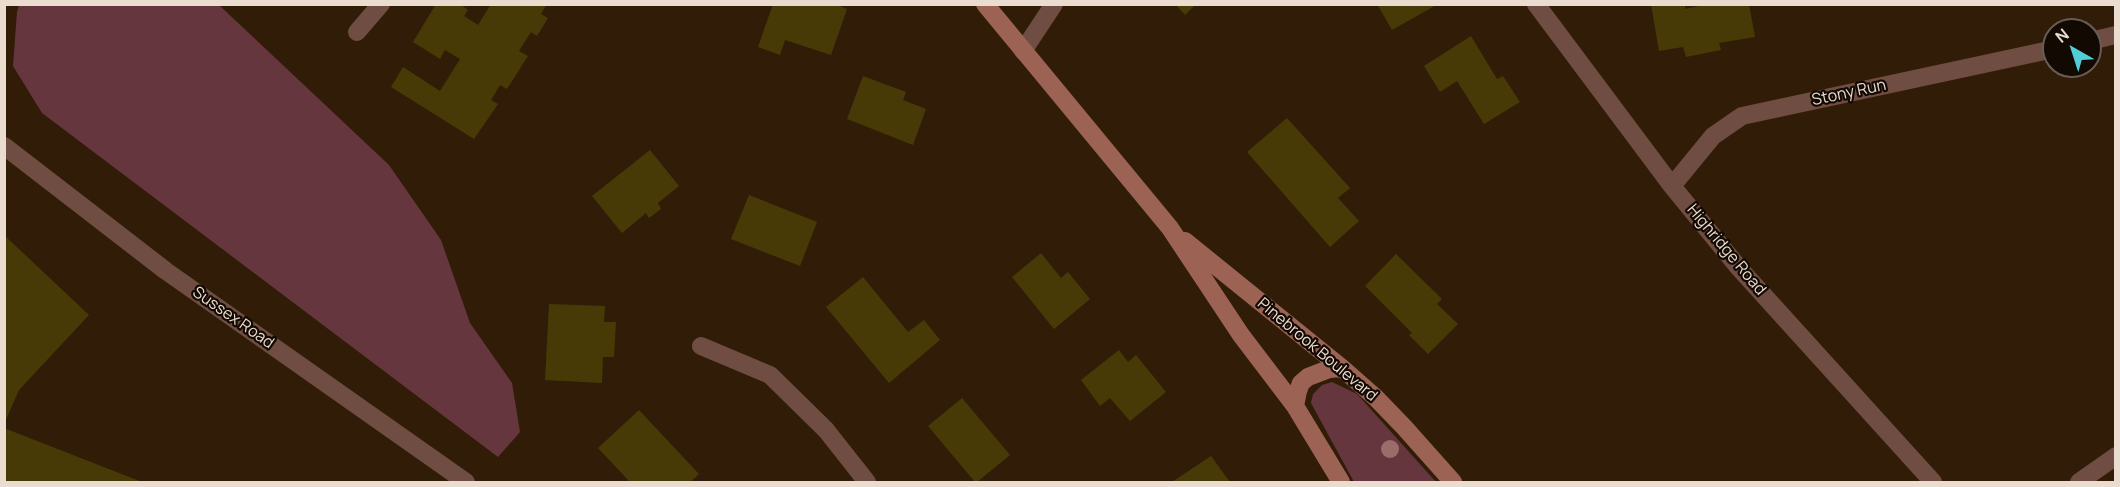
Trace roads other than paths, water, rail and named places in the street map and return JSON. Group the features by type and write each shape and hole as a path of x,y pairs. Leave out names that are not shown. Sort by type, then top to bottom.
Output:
{"street":[{"path":"357,32 381,4"},
{"name":"Pinebrook Boulevard","path":"985,4 1170,228 1241,335 1295,406 1341,483"},
{"path":"1023,51 1054,4"},
{"name":"Highridge Road","path":"1536,4 1672,186 1739,267 1933,483"},
{"name":"Stony Run","path":"1672,186 1713,136 1742,116 2042,52"},
{"name":"Sussex Road","path":"4,146 166,271 466,483"},
{"name":"Pinebrook Boulevard","path":"1170,228 1342,368 1404,427 1453,483"},
{"path":"701,346 770,375 826,430 867,483"},
{"path":"1295,406 1301,383 1308,377 1329,369 1342,368"},
{"path":"2079,483 2115,456"}]}
